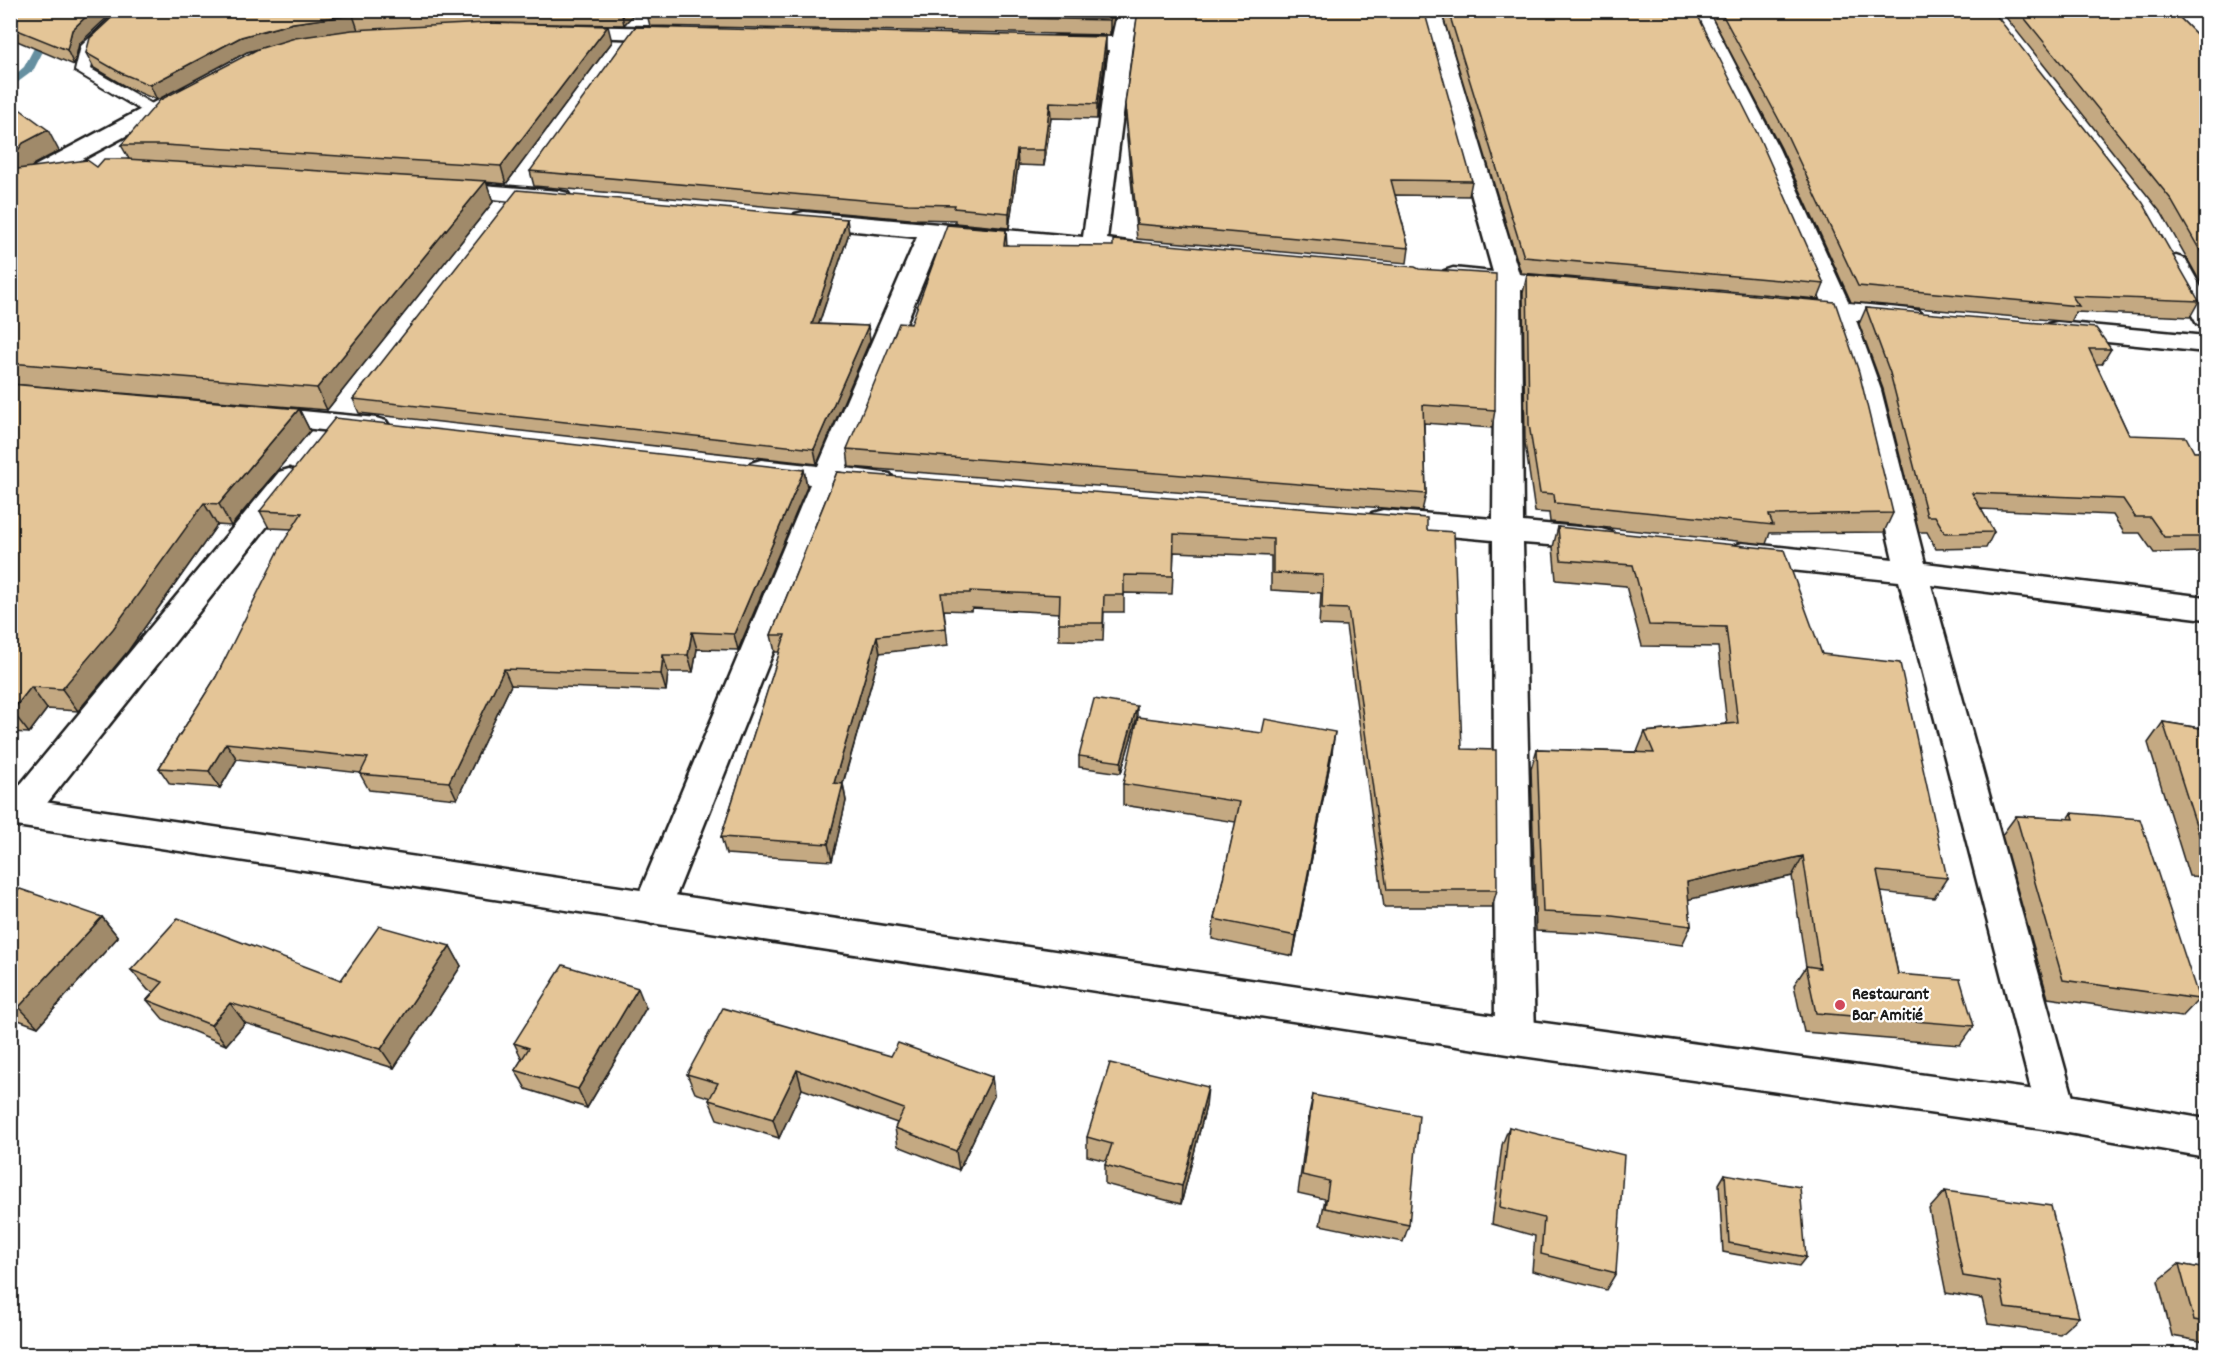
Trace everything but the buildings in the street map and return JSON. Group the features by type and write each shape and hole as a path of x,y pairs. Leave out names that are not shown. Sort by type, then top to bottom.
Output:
{"street":[{"path":"1094,246 1121,44 1128,10"},
{"path":"1430,10 1508,280 1508,530 1515,1037"},
{"path":"1696,10 1767,149 1839,310 1867,390 1912,572 2057,1112"},
{"path":"538,32 640,22 692,34"},
{"path":"612,61 640,22"},
{"path":"1038,42 1121,44"},
{"path":"19,181 205,84"},
{"path":"493,221 535,165"},
{"path":"19,181 84,174"},
{"path":"420,188 586,200"},
{"path":"777,217 1153,251"},
{"path":"652,908 828,477 932,231"},
{"path":"2166,246 2206,318"},
{"path":"1425,273 1591,288"},
{"path":"1768,304 1934,319"},
{"path":"2029,327 2206,344"},
{"path":"15,812 357,395"},
{"path":"231,413 406,430"},
{"path":"734,467 912,484"},
{"path":"1353,518 1627,542"},
{"path":"1710,551 1912,572 2206,608"},
{"path":"15,812 1515,1037 2057,1112 2206,1138"}],"lane":[{"path":"127,10 127,14 87,49 83,71 155,112"}],"waterway":[{"path":"10,85 29,69 57,14 55,10"}],"place":[{"name":"Restaurant Bar Amitié","path":"1840,1005"}]}
